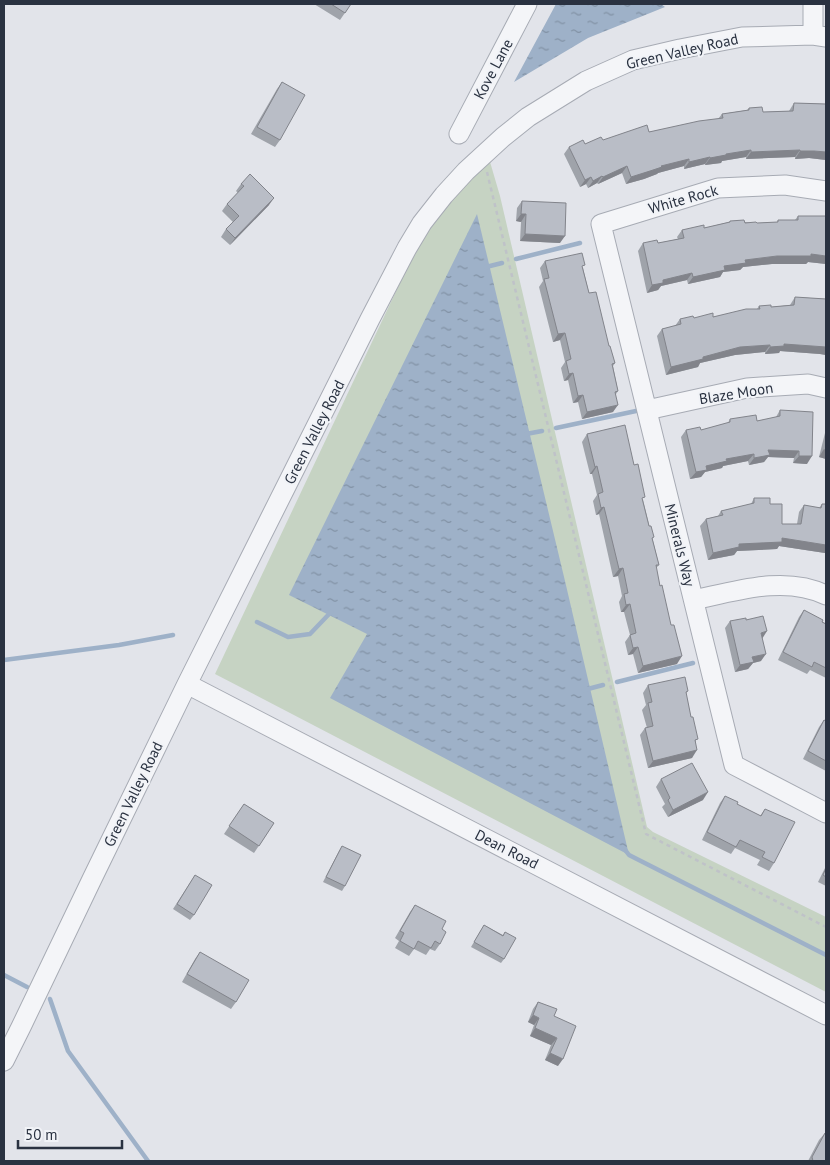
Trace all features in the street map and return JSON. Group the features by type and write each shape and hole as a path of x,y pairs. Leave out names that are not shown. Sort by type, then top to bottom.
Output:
{"street":[{"name":"Kove Lane","path":"459,134 527,4"},
{"path":"813,4 820,36"},
{"name":"Green Valley Road","path":"4,1061 187,684 370,319 407,248 422,223 444,195 466,171 528,117 586,81 633,60 742,37 820,36"},
{"name":"White Rock","path":"601,224 718,188 785,185 826,191"},
{"name":"Minerals Way","path":"601,224 734,765 826,813"},
{"name":"Blaze Moon","path":"647,410 747,388 808,384 826,388"},
{"path":"694,600 751,588 780,585 815,589 826,595"},
{"name":"Dean Road","path":"187,684 826,1015"}],"path":[{"path":"484,156 646,834 826,927"}],"green space":[{"path":"488,155 500,196 647,827 653,832 826,917 826,992 215,674 433,213"}],"water":[{"path":"556,4 661,4 665,7 588,38 514,82"},
{"path":"477,214 629,855 330,698 367,634 289,595"}],"building":[{"path":"331,4 351,4 345,13"},
{"path":"282,82 305,95 280,140 257,127"},
{"path":"794,103 826,104 826,152 800,150 751,152 751,150 689,162 689,159 661,166 631,177 627,166 593,181 591,177 585,180 569,147 583,140 585,144 601,137 603,140 647,125 649,132 699,121 723,118 722,114 749,110 749,108 762,107 763,112 793,111"},
{"path":"250,174 274,198 235,238 226,229 239,216 227,204 244,186 241,184"},
{"path":"522,201 566,203 565,236 525,234 526,214 521,214"},
{"path":"798,216 826,216 826,256 811,254 811,256 777,256 745,260 746,263 724,266 725,270 693,277 692,273 663,280 663,283 652,285 643,243 657,240 658,243 684,238 682,230 704,225 704,228 730,221 744,220 745,223 778,222 778,220 798,220"},
{"path":"582,253 585,265 582,266 589,293 596,292 615,363 612,364 618,391 615,392 618,405 587,412 583,395 578,396 573,373 569,374 566,361 571,359 565,333 558,334 544,279 549,278 545,261"},
{"path":"795,297 826,299 826,347 784,344 784,346 770,347 770,345 740,347 671,367 662,329 681,324 680,319 693,316 694,318 713,313 713,317 746,309 760,309 759,306 794,305"},
{"path":"780,410 813,412 812,456 799,456 799,451 768,450 770,455 754,458 754,454 726,459 727,461 706,466 707,470 696,472 686,430 700,427 701,430 730,422 730,419 756,415 757,421 780,416"},
{"path":"625,425 634,465 638,464 645,497 642,498 649,526 651,526 654,537 652,538 659,565 656,565 660,586 662,585 671,625 674,625 682,656 643,666 638,647 633,648 630,635 636,633 630,604 626,605 624,594 628,593 623,568 619,569 604,507 601,508 598,494 603,492 587,434"},
{"path":"754,498 770,498 770,504 782,504 782,524 801,524 804,505 821,508 822,504 826,504 826,545 782,538 782,542 739,544 739,547 713,553 706,519 723,515 721,511 754,503"},
{"path":"804,610 823,620 822,622 826,624 826,668 814,662 812,667 783,652"},
{"path":"763,616 767,631 761,633 766,654 752,657 754,662 740,665 730,621"},
{"path":"685,677 691,717 693,717 698,739 695,740 697,750 653,761 645,728 653,726 648,703 652,702 648,685"},
{"path":"824,720 826,721 826,761 808,751"},
{"path":"692,763 708,792 673,810 668,800 670,798 661,779"},
{"path":"725,796 761,816 765,809 795,822 774,863 762,857 765,852 740,840 736,847 707,832"},
{"path":"244,804 274,823 259,846 229,826"},
{"path":"342,846 361,855 345,886 326,877"},
{"path":"195,875 212,885 194,915 177,904"},
{"path":"415,905 446,921 442,929 446,932 440,944 435,941 431,948 418,941 414,949 400,941 404,933 400,931"},
{"path":"484,925 503,936 505,932 516,938 504,959 474,942"},
{"path":"200,952 249,980 236,1002 187,974"},
{"path":"538,1002 557,1009 554,1016 576,1026 563,1059 550,1053 557,1038 535,1028 539,1018 533,1015"},
{"path":"825,1133 826,1161 813,1161 812,1157"}],"waterway":[{"path":"516,259 580,243"},
{"path":"486,267 502,263"},
{"path":"556,428 636,411"},
{"path":"526,434 542,431"},
{"path":"257,622 288,637 310,634 331,612"},
{"path":"4,660 119,645 173,635"},
{"path":"617,682 693,663"},
{"path":"584,690 603,685"},
{"path":"626,851 629,855 826,955"},
{"path":"4,975 27,987"},
{"path":"50,999 68,1051 148,1161"}]}
